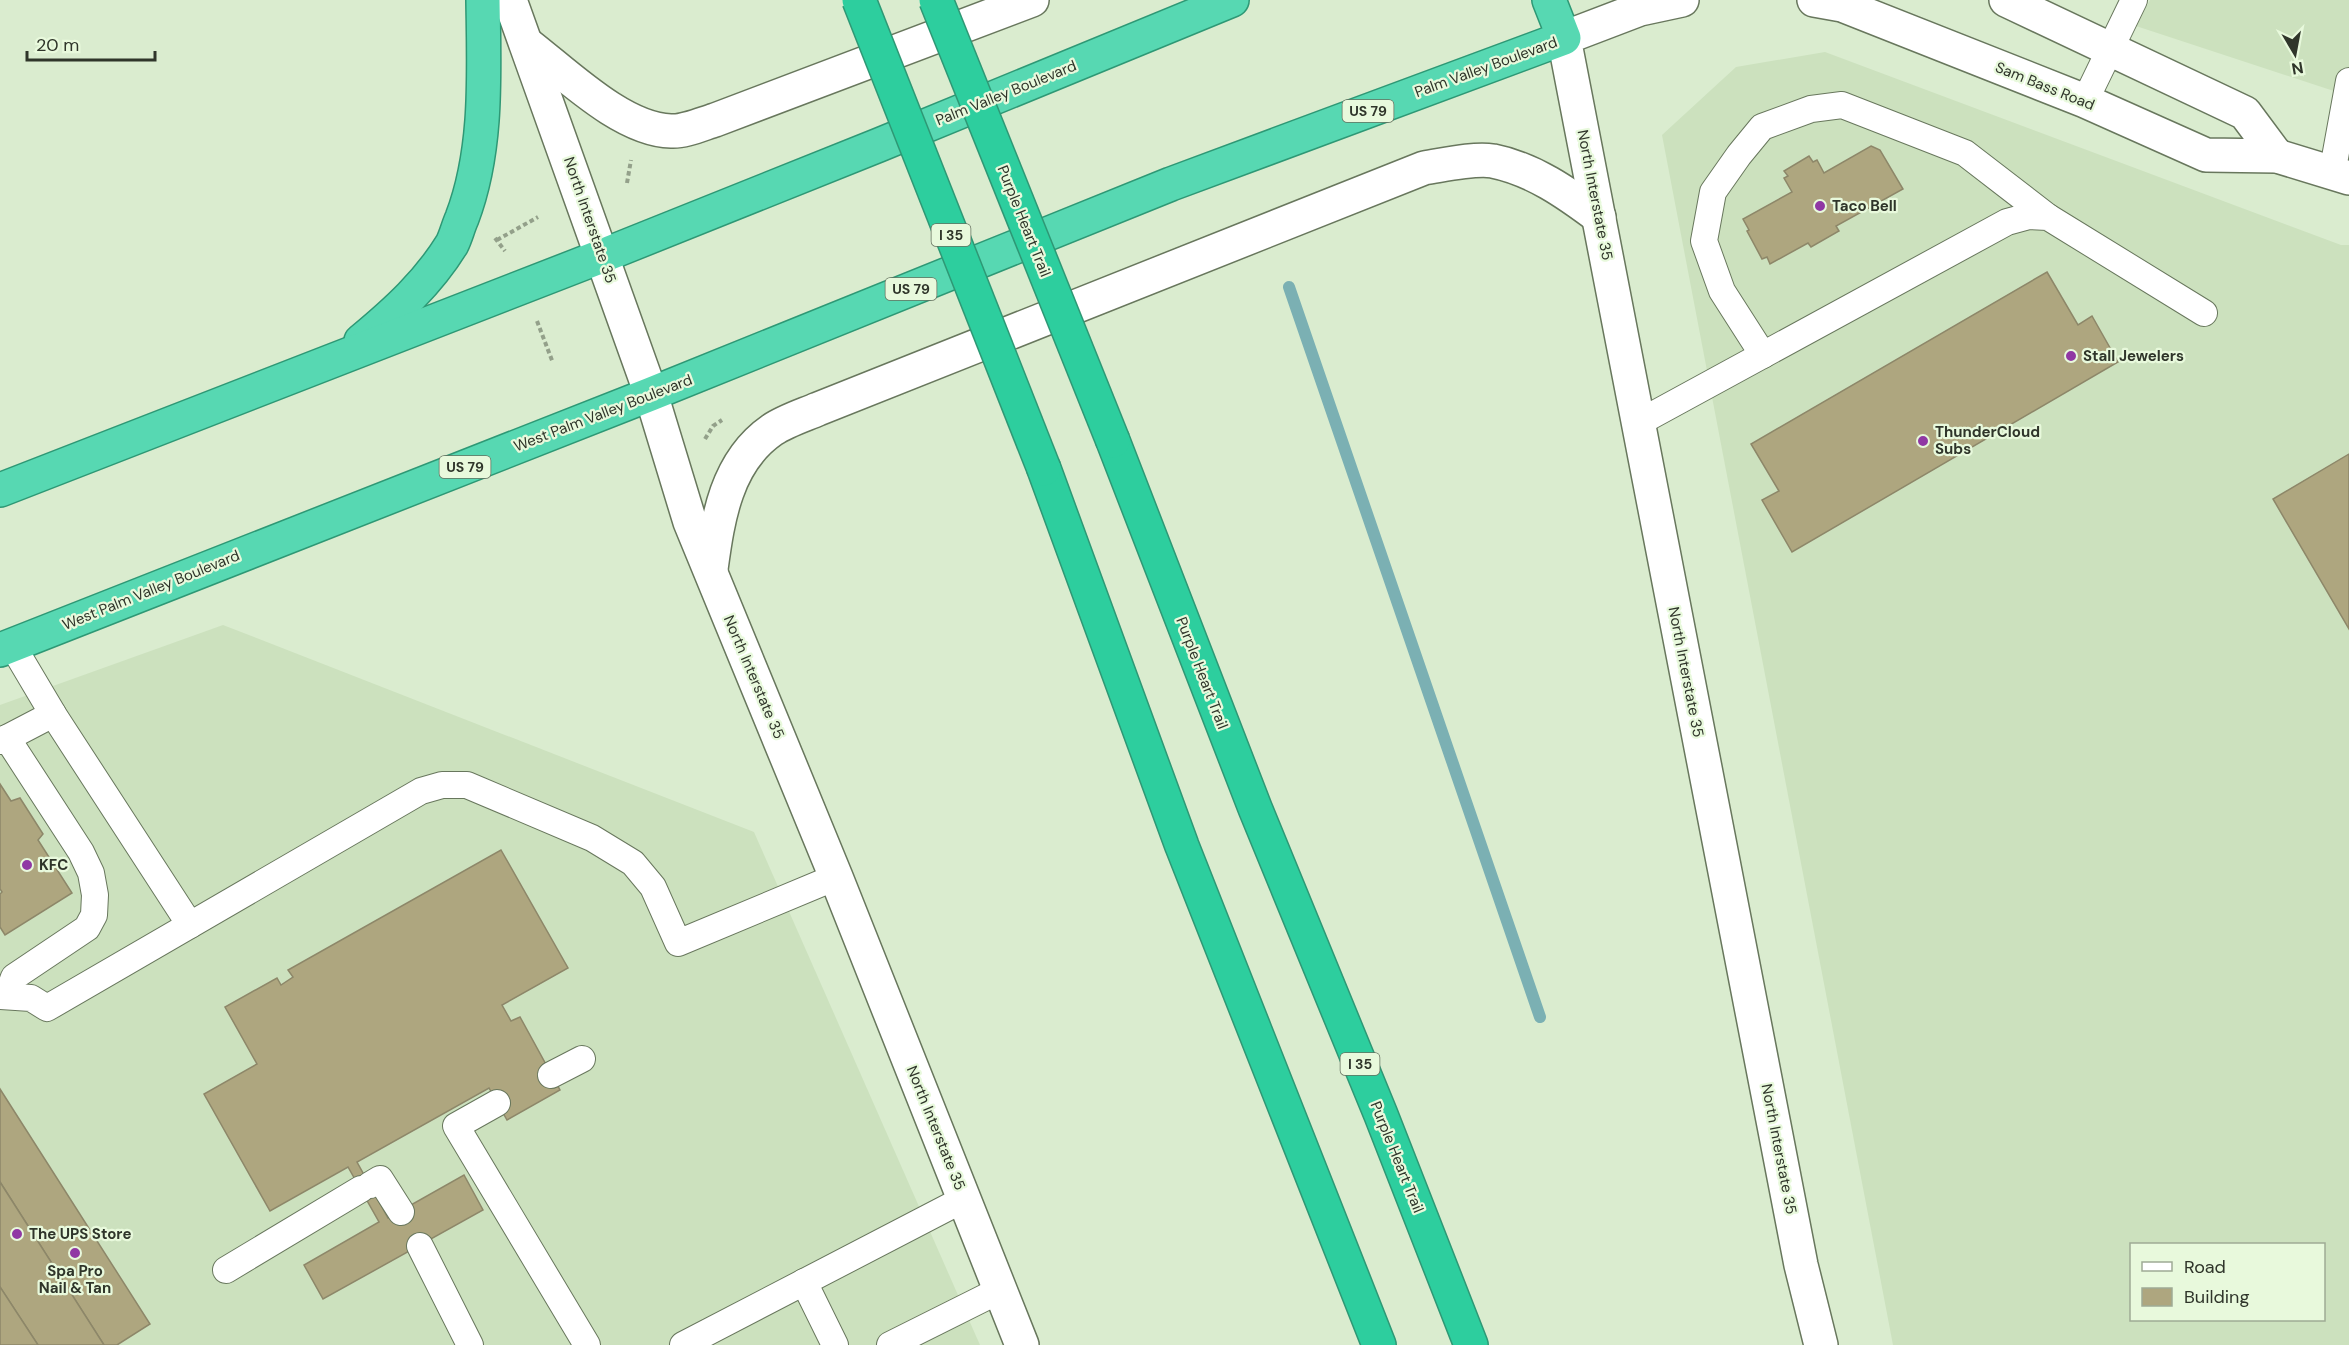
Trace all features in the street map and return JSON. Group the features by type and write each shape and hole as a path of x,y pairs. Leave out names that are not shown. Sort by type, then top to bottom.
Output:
{"highway":[{"path":"338,359 394,314 419,289 453,242 471,197 479,149 484,93 483,0"},
{"name":"I 35","path":"858,0 1044,469 1182,846 1379,1345"},
{"name":"Purple Heart Trail","path":"936,0 1113,441 1255,808 1469,1337"},
{"name":"Palm Valley Boulevard","path":"602,256 879,146 1232,0"},
{"name":"North Interstate 35","path":"1549,0 1564,38"},
{"name":"Palm Valley Boulevard","path":"1171,184 1564,38"},
{"name":"West Palm Valley Boulevard","path":"6,648 651,394 1171,184"},
{"path":"0,490 602,256"}],"main road":[{"name":"North Interstate 35","path":"510,0 651,394 690,522 836,878 1022,1345"},
{"path":"527,44 607,106 639,125 672,132 716,120 1032,0"},
{"path":"1564,38 1640,9 1682,0"},
{"path":"2006,0 2245,112 2277,156"},
{"name":"Sam Bass Road","path":"1828,3 2085,101 2206,154 2277,156 2341,176"},
{"name":"North Interstate 35","path":"1564,38 1801,1265 1821,1345"},
{"path":"710,573 716,528 729,483 746,454 772,430 851,395 1424,168 1491,161 1526,171 1563,190 1599,217"}],"lane":[{"path":"2085,101 2134,0"},
{"path":"2341,176 2349,81"},
{"path":"1763,355 1722,291 1704,241 1713,192 1738,154 1762,127 1811,109 1842,105 1965,153 2048,217 2204,313"},
{"path":"1638,423 2007,222 2029,216 2048,217"},
{"path":"6,648 53,714 190,925"},
{"path":"53,714 3,740 81,852 91,873 95,895 94,915 87,928 14,977 3,996 31,999 47,1008 421,791 442,785 467,785 592,838 633,863 653,887 678,943 836,878"},
{"path":"551,1075 582,1059"},
{"path":"497,1103 456,1126 587,1345"},
{"path":"226,1270 380,1179 401,1212"},
{"path":"683,1345 964,1199"},
{"path":"420,1246 470,1345"},
{"path":"804,1282 835,1345"},
{"path":"890,1345 1000,1290"}],"path":[{"path":"496,240 538,217"},
{"path":"491,233 507,254"},
{"path":"536,320 553,363"}],"shaded area":[{"path":"2150,0 2349,0 2349,96 2136,26"},
{"path":"1825,52 2341,245 2349,245 2349,1345 1893,1345 1662,135 1736,67"},
{"path":"223,625 754,832 980,1345 0,1345 0,705"}],"building":[{"name":"Taco Bell","path":"1871,146 1880,150 1903,189 1836,226 1839,231 1811,247 1808,243 1770,264 1767,257 1762,259 1743,219 1792,192 1784,178 1788,176 1784,171 1809,156 1813,162 1817,160 1824,173"},
{"path":"2047,272 2078,325 2092,316 2118,362 1792,552 1762,500 1779,491 1751,444"},
{"path":"2349,454 2349,629 2273,499"},
{"name":"KFC","path":"0,784 11,801 20,798 43,834 38,840 72,893 5,935 0,927 0,894 2,892 0,889"},
{"path":"501,850 568,968 502,1005 511,1021 520,1017 560,1090 507,1120 489,1088 357,1162 388,1218 464,1175 483,1210 323,1299 304,1265 379,1222 348,1167 270,1211 204,1094 257,1064 225,1007 277,978 281,985 293,977 288,970"},
{"name":"Spa Pro Nail & Tan","path":"0,1089 150,1324 117,1345 104,1345 0,1182"},
{"name":"The UPS Store","path":"0,1182 104,1345 38,1345 0,1287"},
{"path":"0,1287 38,1345 0,1345"}],"waterway":[{"path":"1289,287 1540,1017"}],"place":[{"name":"Taco Bell","path":"1820,206"},
{"name":"Stall Jewelers","path":"2071,356"},
{"name":"ThunderCloud Subs","path":"1923,441"},
{"name":"KFC","path":"27,865"},
{"name":"The UPS Store","path":"17,1234"},
{"name":"Spa Pro Nail & Tan","path":"75,1253"}]}
